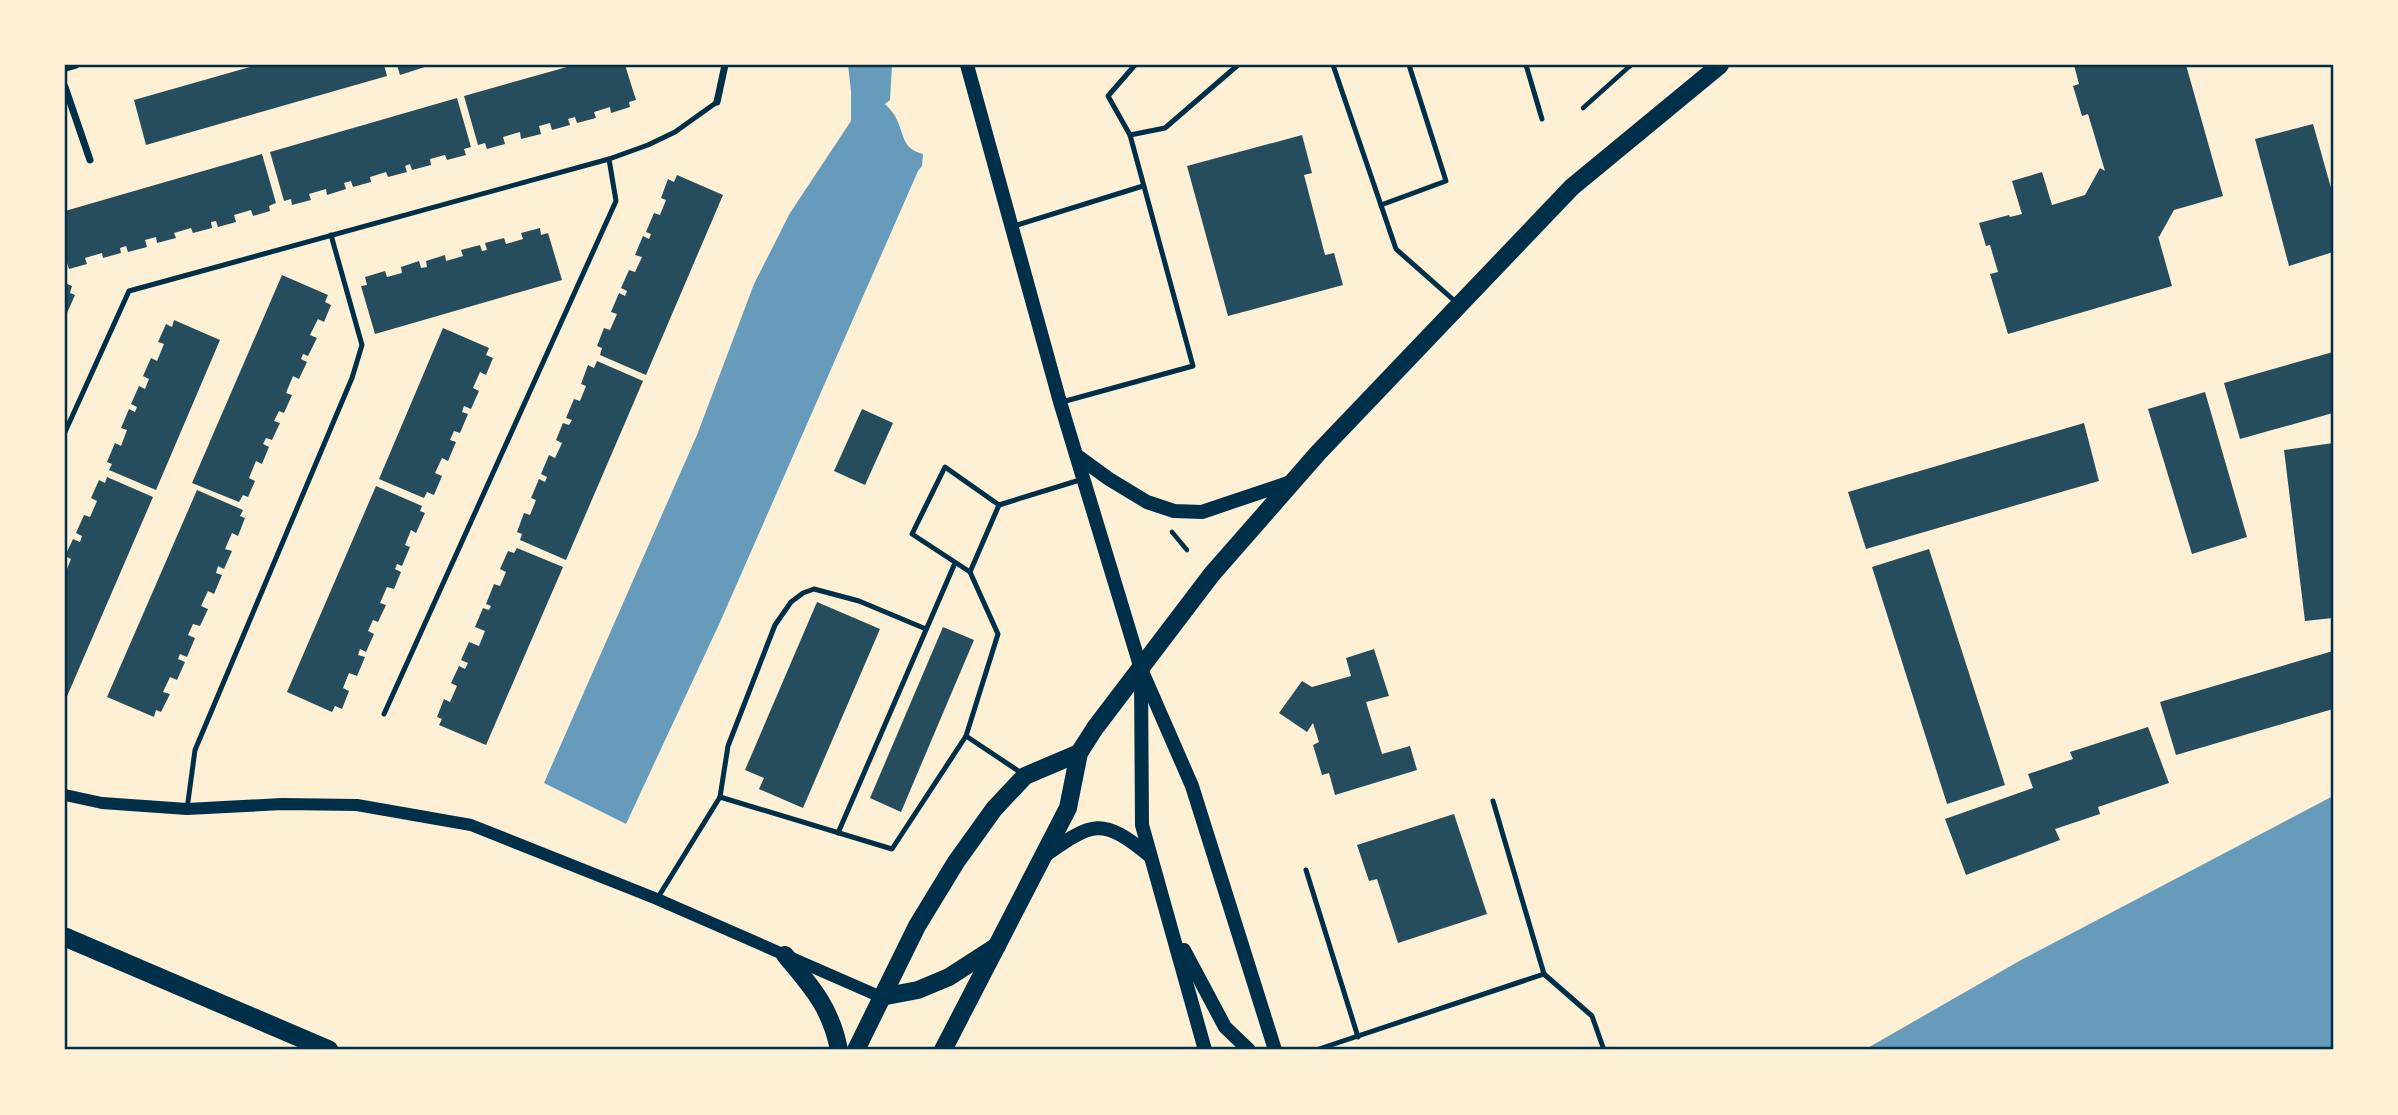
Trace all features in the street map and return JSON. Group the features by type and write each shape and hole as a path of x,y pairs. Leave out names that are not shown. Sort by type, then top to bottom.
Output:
{"highway":[{"path":"65,937 329,1050"}],"main road":[{"path":"967,65 1060,402 1141,669 1192,786 1275,1050"},
{"path":"943,1050 1068,808 1079,753 1212,574 1294,481 1572,187 1720,65"},
{"path":"1076,455 1147,502 1174,511 1202,512 1294,481"},
{"path":"1141,669 1142,825 1205,1050"},
{"path":"856,1050 917,926 956,862 994,809 1025,776 1079,753"},
{"path":"1043,857 1079,832 1091,828 1106,828 1126,836 1150,856"},
{"path":"1170,924 1225,1027 1249,1050"},
{"path":"881,997 918,990 948,977 997,946"},
{"path":"785,955 825,1005 835,1026 839,1050"}],"street":[{"path":"65,68 76,65"},
{"path":"717,102 725,65"},
{"path":"65,87 90,160"},
{"path":"65,795 102,803 187,809 282,804 357,805 429,816 484,830 657,899 881,997"}],"lane":[{"path":"1060,402 1193,366 1130,135 1108,96 1135,65"},
{"path":"1130,135 1165,128 1238,65"},
{"path":"1333,65 1396,249 1460,304"},
{"path":"1381,205 1446,181 1409,65"},
{"path":"1526,65 1542,119"},
{"path":"65,432 129,290 608,159 675,132 717,102"},
{"path":"384,714 616,201 608,159"},
{"path":"1011,227 1143,186"},
{"path":"187,809 195,750 352,378 362,345 331,235"},
{"path":"720,797 892,849 966,736 998,634 970,572 912,534 945,467 999,505"},
{"path":"970,572 999,505 1083,479"},
{"path":"838,833 955,563"},
{"path":"657,899 720,797 728,746 736,724 775,625 791,602 814,589 859,601 926,629"},
{"path":"966,736 1025,776"},
{"path":"1493,801 1544,974 1592,1016 1604,1050"},
{"path":"1306,870 1358,1037"},
{"path":"1316,1050 1340,1047 1358,1037 1544,974"}],"path":[{"path":"1583,108 1631,65"},
{"path":"1172,530 1171,534 1187,550"}],"water":[{"path":"848,65 892,65 890,100 885,104 895,116 907,144 923,154 922,166 721,620 626,824 544,783 697,435 754,284 790,213 851,121"},
{"path":"2333,796 2333,1050 1864,1050 2021,960"}],"building":[{"path":"257,65 384,65 387,76 146,145 134,100"},
{"path":"397,65 431,65 400,75"},
{"path":"574,65 625,65 636,100 629,102 630,107 611,113 610,107 594,112 596,118 577,123 575,117 568,119 570,125 552,130 550,123 539,126 541,134 521,139 520,132 503,137 505,144 487,149 485,143 478,145 464,96"},
{"path":"2074,65 2186,65 2223,196 2174,210 2158,236 2172,286 2008,334 1990,274 1998,272 1990,245 1986,246 1979,223 2022,214 2012,181 2042,172 2052,205 2085,195 2100,168 2105,171 2088,114 2082,116 2073,86 2079,84"},
{"path":"457,98 471,147 464,149 466,155 447,160 445,155 430,159 431,165 412,170 410,164 405,166 407,172 388,177 386,172 370,177 371,182 353,187 351,181 344,183 346,189 327,195 326,189 309,194 311,200 292,205 291,199 284,201 270,152"},
{"path":"2313,124 2333,195 2333,252 2289,266 2255,139"},
{"path":"1302,135 1312,173 1304,175 1325,255 1334,253 1343,285 1228,316 1187,166"},
{"path":"262,154 276,203 269,206 270,211 253,216 251,210 234,215 236,222 218,227 216,221 211,222 212,228 193,233 191,228 174,233 176,238 157,243 156,237 145,240 147,247 128,252 126,246 120,248 121,253 103,258 102,253 85,258 87,264 69,269 67,263 65,264 65,211"},
{"path":"677,175 723,195 646,375 600,355 602,348 597,346 604,328 610,330 617,314 611,312 619,293 625,296 627,291 621,288 629,270 635,272 642,257 635,255 643,236 649,239 651,234 646,232 654,213 660,215 666,200 661,198 668,179 674,182"},
{"path":"540,228 541,235 548,233 562,280 375,334 361,286 367,285 365,277 385,271 387,277 402,273 401,267 419,261 421,268 427,267 426,261 445,255 446,261 463,256 461,250 480,245 482,251 487,250 485,243 504,238 506,244 523,239 521,233"},
{"path":"282,275 328,295 325,302 331,305 324,322 318,319 310,335 317,338 308,356 303,354 301,359 307,362 299,379 293,376 286,393 292,395 284,413 279,411 274,421 280,423 272,440 266,438 263,444 269,447 262,464 256,461 249,478 255,481 248,497 243,495 239,502 192,483"},
{"path":"65,283 72,286 70,293 75,295 67,313 65,312"},
{"path":"174,320 220,340 156,490 109,470 112,464 107,462 115,443 121,446 127,430 121,428 129,409 135,412 137,407 131,404 139,386 145,389 149,379 143,376 151,358 157,361 164,344 158,342 166,324 172,327"},
{"path":"443,328 489,348 486,355 493,358 486,375 480,372 473,388 479,391 471,409 464,406 462,412 468,414 460,433 454,431 450,440 456,442 448,461 442,458 435,473 442,476 434,495 427,492 424,498 379,479"},
{"path":"2333,352 2333,413 2240,439 2224,383"},
{"path":"597,361 643,381 566,560 520,540 522,534 517,532 524,513 530,515 536,500 531,498 539,479 545,482 547,477 541,474 549,455 555,458 562,443 556,440 563,423 569,425 572,420 566,418 574,399 580,401 586,386 581,384 588,365 594,368"},
{"path":"2205,392 2247,537 2192,554 2148,409"},
{"path":"862,409 893,423 865,485 834,471"},
{"path":"2084,423 2099,481 1866,549 1848,492"},
{"path":"2333,443 2333,618 2305,621 2284,450"},
{"path":"107,477 153,497 65,701 65,568 67,569 71,559 65,556 73,539 80,542 82,536 76,533 84,515 90,517 97,501 91,498 99,480 105,483"},
{"path":"376,486 422,506 420,511 425,513 416,533 411,530 405,545 410,547 402,566 397,564 395,569 401,572 394,589 387,587 380,603 386,605 378,622 373,620 368,631 374,634 366,652 360,649 358,655 365,657 357,676 349,673 343,688 349,691 342,709 335,706 332,712 287,692"},
{"path":"197,490 243,510 240,516 245,518 238,536 232,533 225,549 232,551 224,569 218,566 216,573 222,575 214,594 208,591 201,606 208,609 200,626 193,624 188,635 195,638 187,657 180,654 178,659 185,662 177,680 170,677 163,692 170,694 161,712 156,710 154,717 107,697"},
{"path":"517,548 563,567 486,745 439,725 442,719 437,717 444,699 450,702 457,686 451,683 459,666 465,669 468,663 461,660 469,642 479,646 485,631 475,627 483,608 489,610 491,606 486,604 494,584 500,586 506,572 500,569 508,551 514,553"},
{"path":"1929,549 2005,785 1947,804 1872,567"},
{"path":"817,602 880,629 803,808 759,789 764,778 745,770"},
{"path":"943,627 974,640 901,812 870,798"},
{"path":"1374,649 1389,696 1366,702 1382,754 1410,746 1417,770 1335,795 1329,773 1322,775 1313,745 1319,742 1313,723 1307,732 1279,713 1302,681 1312,687 1351,676 1346,658"},
{"path":"2333,651 2333,709 2176,755 2160,702"},
{"path":"2148,727 2169,783 2098,807 2100,814 2055,829 2060,840 1966,875 1945,819 2033,788 2028,774 2073,759 2070,752"},
{"path":"1454,814 1487,914 1398,943 1377,879 1369,881 1357,845"}]}
